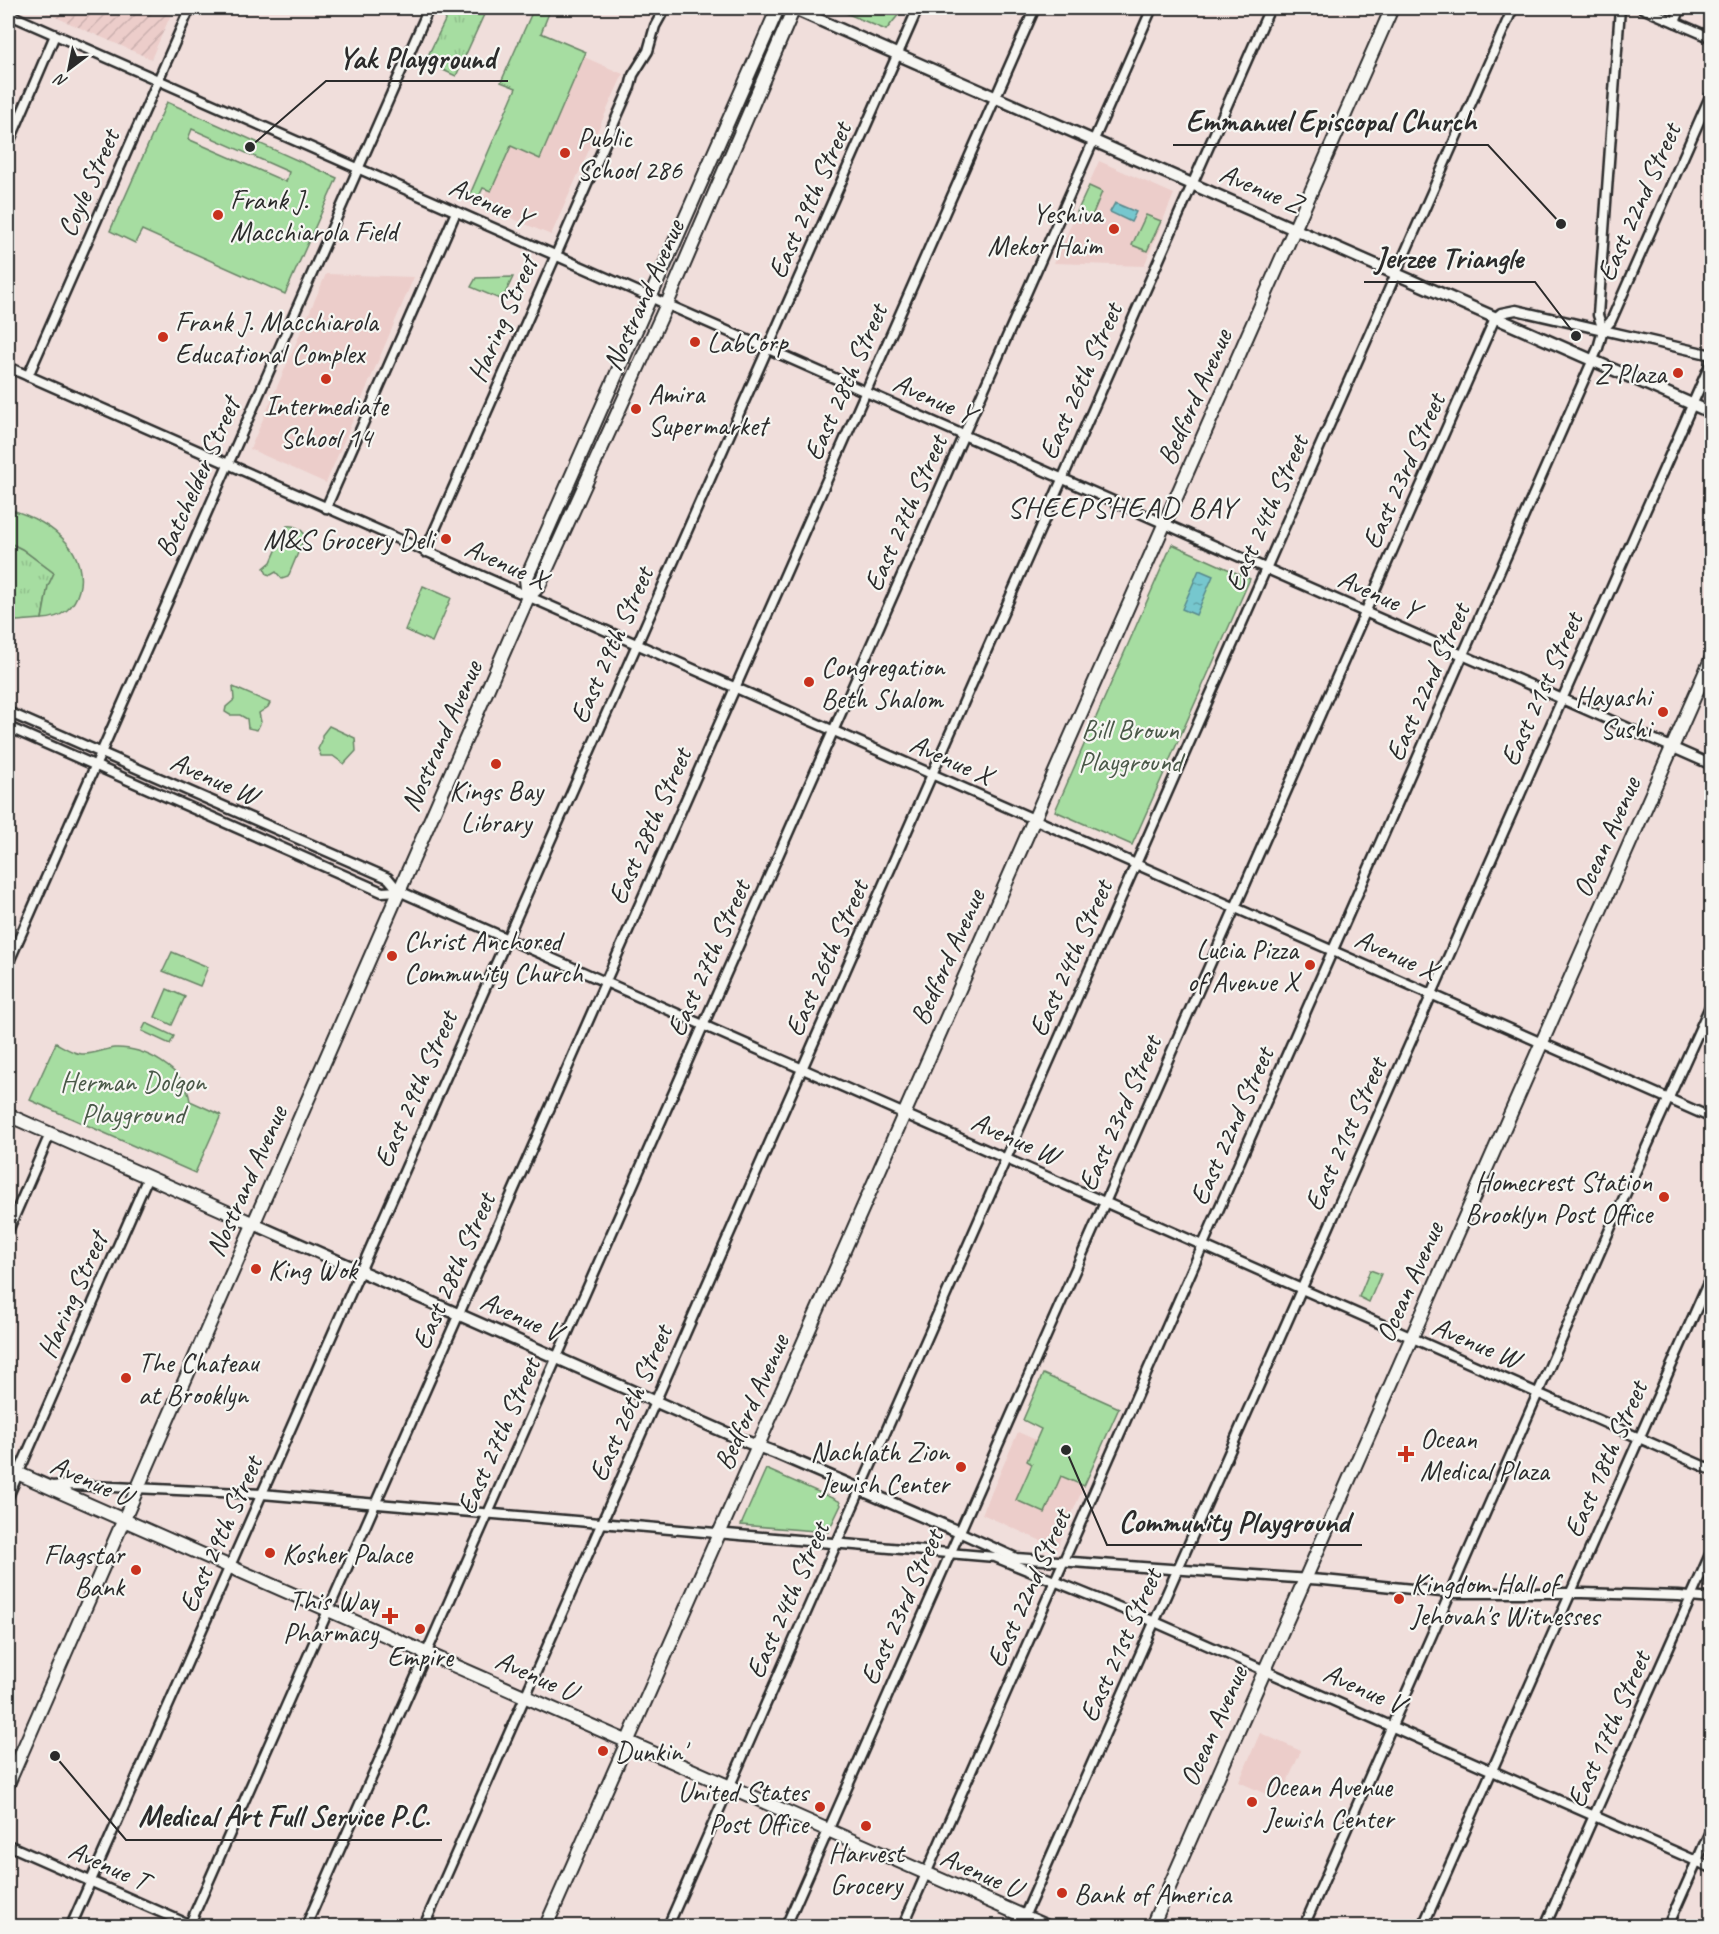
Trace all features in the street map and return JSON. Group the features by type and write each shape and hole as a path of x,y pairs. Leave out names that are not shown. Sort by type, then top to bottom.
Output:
{"main road":[{"name":"Nostrand Avenue","path":"528,597 526,579 778,8"},
{"name":"Nostrand Avenue","path":"8,1784 528,597 539,586 667,304 793,8"},
{"name":"Bedford Avenue","path":"546,1926 1392,8"},
{"name":"Ocean Avenue","path":"1152,1926 1712,657"},
{"name":"Avenue V","path":"8,1115 254,1224"},
{"name":"Avenue U","path":"13,1471 828,1830 926,1874 1023,1922 1046,1926"}],"street":[{"name":"Coyle Street","path":"28,376 190,8"},
{"name":"Batchelder Street","path":"8,964 429,8"},
{"name":"Haring Street","path":"425,552 630,87 633,75 648,51 655,26 665,8"},
{"name":"Avenue Z","path":"793,8 1712,413"},
{"name":"East 29th Street","path":"71,1926 918,8"},
{"name":"East 28th Street","path":"190,1926 1035,8"},
{"name":"East 27th Street","path":"306,1926 1152,8"},
{"name":"East 26th Street","path":"424,1926 1270,8"},
{"name":"East 24th Street","path":"668,1926 1513,8"},
{"path":"1603,330 1598,315 1620,8"},
{"path":"1642,8 1712,38"},
{"path":"1675,22 1681,8"},
{"name":"Avenue Y","path":"8,14 1712,765"},
{"path":"8,145 56,35"},
{"name":"East 22nd Street","path":"903,1926 1593,361 1603,330 1611,321 1712,92"},
{"path":"326,508 456,212"},
{"path":"1495,318 1501,313 1516,310 1712,355"},
{"name":"East 23rd Street","path":"786,1926 1495,318"},
{"name":"East 21st Street","path":"1023,1922 1712,360"},
{"name":"Avenue X","path":"8,367 1712,1118"},
{"name":"Avenue W","path":"8,712 388,878 399,891 1712,1470"},
{"name":"Avenue W","path":"8,727 382,892 399,891"},
{"path":"1304,1926 1712,1002"},
{"path":"8,1231 50,1134"},
{"name":"Haring Street","path":"8,1497 13,1471 148,1177"},
{"name":"Avenue V","path":"254,1224 757,1447 776,1453 1016,1558 1064,1561"},
{"name":"East 18th Street","path":"1423,1926 1712,1274"},
{"name":"Avenue V","path":"47,1487 71,1485 262,1494 995,1557 1155,1622 1712,1868"},
{"name":"East 17th Street","path":"1545,1926 1712,1550"},
{"path":"1064,1561 1304,1579 1451,1593 1712,1599"},
{"path":"1668,1926 1712,1827"},
{"name":"Avenue T","path":"8,1845 190,1926"}],"shaded area":[{"path":"35,8 174,8 151,59"},
{"name":"Public School 286","path":"584,57 623,74 551,235 480,205 487,190 491,191 511,146 540,159"},
{"name":"Yeshiva Mekor Haim","path":"1099,161 1174,194 1144,266 1054,263"},
{"name":"Intermediate School 14","path":"326,274 414,277 326,483 250,449"},
{"path":"1018,1432 1036,1440 1027,1460 1032,1463 1016,1500 1061,1476 1084,1486 1057,1548 982,1514"},
{"path":"1260,1733 1301,1751 1279,1800 1239,1782"}],"green space":[{"path":"451,8 487,8 456,76 425,62"},
{"path":"534,8 551,8 541,33 586,52 540,159 511,146 491,191 483,188 476,203 468,199 516,88 501,82"},
{"path":"834,8 904,8 886,30"},
{"name":"Frank J. Macchiarola Field","path":"167,102 337,178 285,294 142,230 135,243 110,231","holes":["192,129 289,172 286,182 188,139"]},
{"path":"1089,186 1102,192 1091,218 1077,212"},
{"path":"1146,215 1161,221 1147,251 1132,245"},
{"path":"513,277 502,300 471,287 476,278"},
{"path":"8,509 24,514 47,526 67,543 74,554 79,566 79,591 67,610 56,617 42,619 48,586 54,573 22,549 8,542"},
{"path":"287,526 298,528 305,536 288,577 282,579 276,572 271,575 267,574 264,568 271,562"},
{"path":"8,542 22,549 54,573 48,586 42,619 17,621 8,618"},
{"name":"Bill Brown Playground","path":"1172,544 1250,579 1132,845 1055,811"},
{"path":"423,586 451,598 432,642 405,630"},
{"path":"233,687 270,703 259,713 261,722 257,730 248,728 247,719 240,715 230,715 225,712 226,707 234,700"},
{"path":"329,726 355,738 356,751 344,764 333,756 321,756 318,749 322,735"},
{"path":"172,952 208,967 200,986 163,971"},
{"path":"167,989 185,997 172,1025 155,1017"},
{"path":"146,1023 174,1036 170,1044 142,1031"},
{"name":"Herman Dolgon Playground","path":"56,1043 79,1054 126,1048 150,1056 162,1062 181,1079 190,1101 221,1115 195,1173 30,1100"},
{"path":"1370,1270 1381,1274 1369,1302 1359,1297"},
{"path":"1043,1374 1119,1408 1084,1486 1061,1476 1045,1513 1016,1500 1032,1464 1027,1461 1041,1429 1023,1420"},
{"path":"766,1469 839,1501 841,1505 828,1532 741,1525"}],"water":[{"path":"1115,203 1136,212 1131,222 1110,212"},
{"path":"1199,570 1213,576 1196,615 1182,609"}],"railway":[{"path":"1707,1926 1712,1916"}],"place":[{"name":"Yak Playground","path":"250,147"},
{"name":"Public School 286","path":"565,153"},
{"name":"Frank J. Macchiarola Field","path":"218,215"},
{"name":"Emmanuel Episcopal Church","path":"1561,224"},
{"name":"Yeshiva Mekor Haim","path":"1114,229"},
{"name":"Jerzee Triangle","path":"1576,336"},
{"name":"Frank J. Macchiarola Educational Complex","path":"163,337"},
{"name":"LabCorp","path":"695,342"},
{"name":"Z Plaza","path":"1678,373"},
{"name":"Intermediate School 14","path":"326,379"},
{"name":"Amira Supermarket","path":"636,409"},
{"name":"M&S Grocery Deli","path":"446,539"},
{"name":"Congregation Beth Shalom","path":"809,682"},
{"name":"Hayashi Sushi","path":"1663,712"},
{"name":"Kings Bay Library","path":"496,764"},
{"name":"Christ Anchored Community Church","path":"392,956"},
{"name":"Lucia Pizza of Avenue X","path":"1310,965"},
{"name":"Homecrest Station Brooklyn Post Office","path":"1664,1197"},
{"name":"King Wok","path":"256,1269"},
{"name":"The Chateau at Brooklyn","path":"126,1378"},
{"name":"Community Playground","path":"1066,1450"},
{"name":"Ocean Medical Plaza","path":"1406,1454"},
{"name":"Nachlath Zion Jewish Center","path":"961,1467"},
{"name":"Kosher Palace","path":"270,1553"},
{"name":"Flagstar Bank","path":"136,1570"},
{"name":"Kingdom Hall of Jehovah's Witnesses","path":"1399,1599"},
{"name":"This Way Pharmacy","path":"390,1616"},
{"name":"Empire","path":"420,1629"},
{"name":"Dunkin'","path":"603,1751"},
{"name":"Medical Art Full Service P.C.","path":"55,1756"},
{"name":"Ocean Avenue Jewish Center","path":"1252,1802"},
{"name":"United States Post Office","path":"820,1807"},
{"name":"Harvest Grocery","path":"866,1826"},
{"name":"Bank of America","path":"1062,1893"}],"district":[{"name":"SHEEPSHEAD BAY","path":"1122,507"}]}
